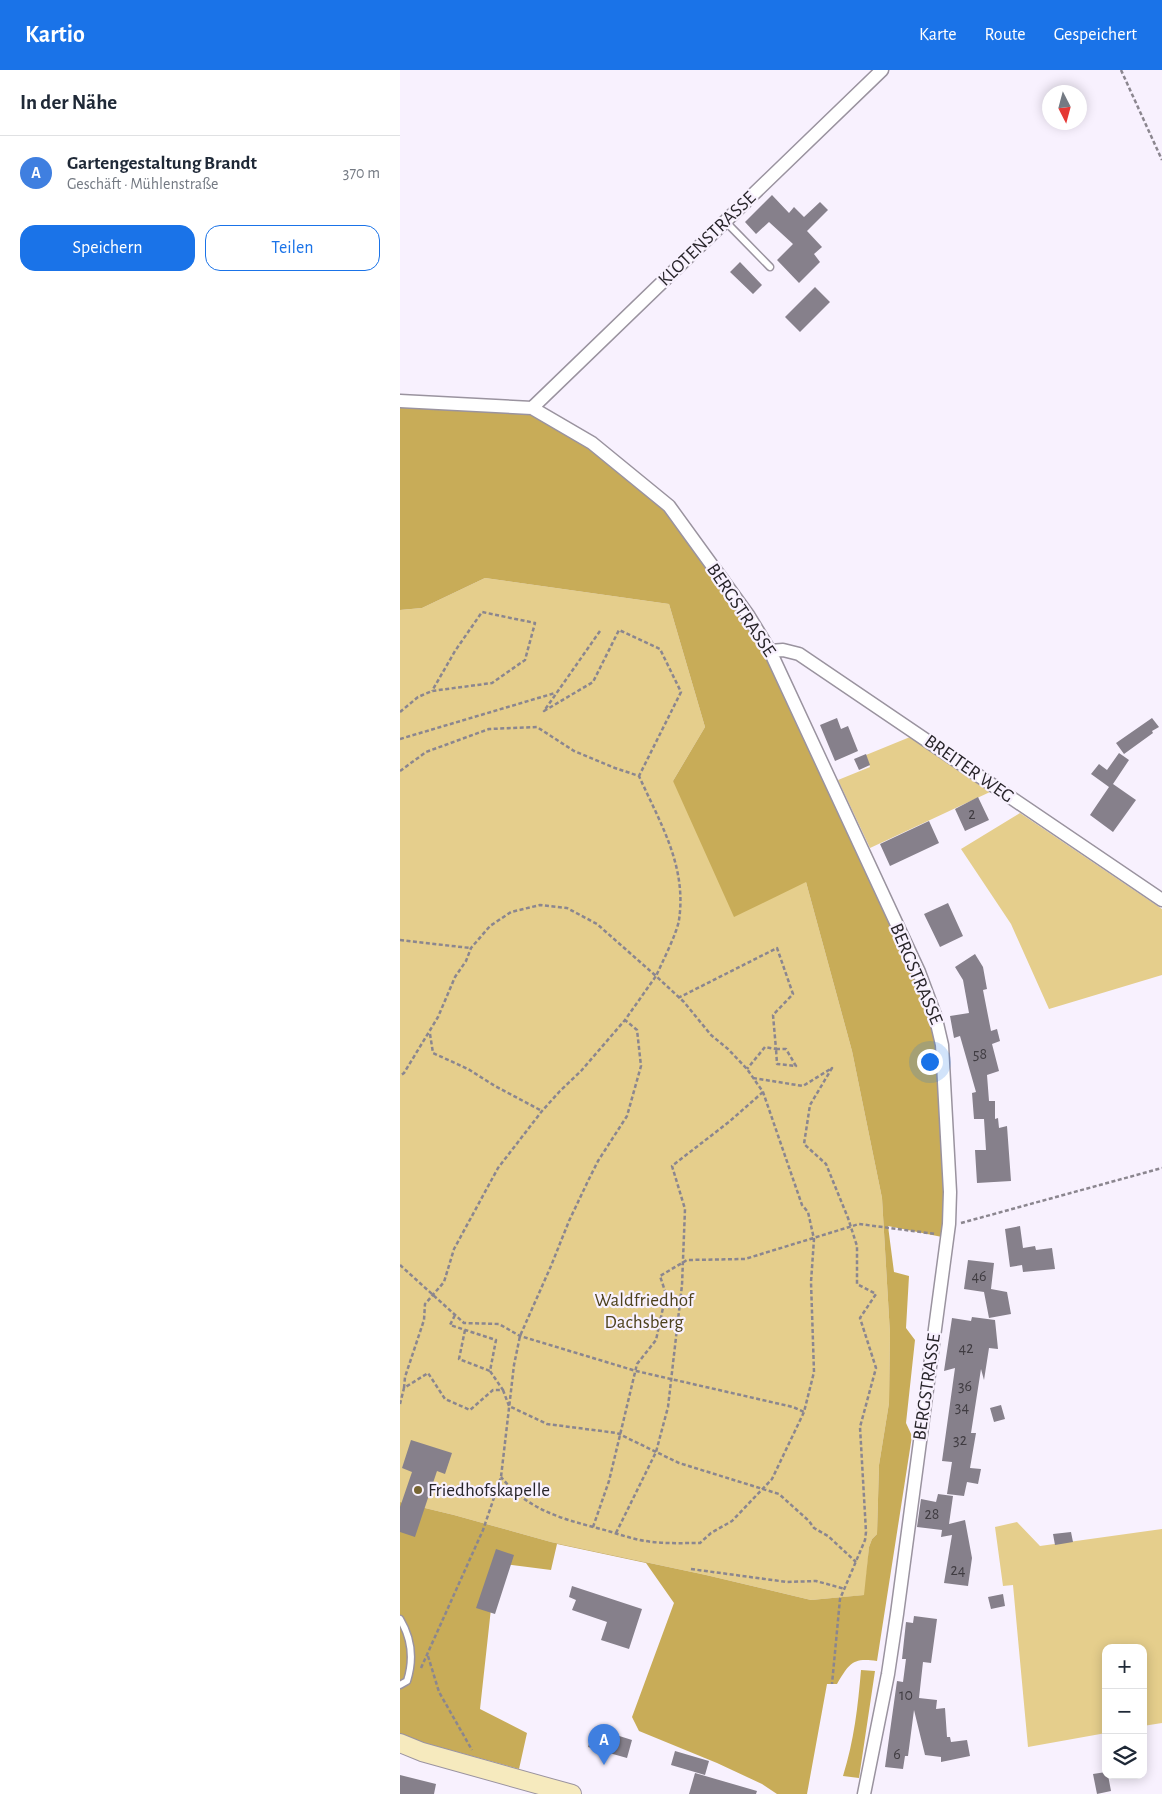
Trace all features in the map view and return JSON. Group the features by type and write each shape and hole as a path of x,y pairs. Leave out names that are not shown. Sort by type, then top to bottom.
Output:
{"street":[{"name":"KLOTENSTRASSE","path":"532,408 882,70"},
{"name":"BERGSTRASSE","path":"400,401 532,408 592,443 669,506 748,615 770,651 919,972 935,1015 942,1045 950,1192 949,1224 897,1614 888,1674 864,1794"},
{"name":"BREITER WEG","path":"770,651 783,650 799,654 1162,900"},
{"path":"400,1744 422,1752 572,1794"}],"lane":[{"path":"726,221 770,267"},
{"path":"400,1619 412,1650 411,1671 407,1681 400,1685"}],"path":[{"path":"1121,70 1162,160"},
{"path":"400,712 418,697 432,691 492,683 525,660 535,623 482,612 455,651 432,691"},
{"path":"600,631 544,711 593,682 619,630 660,649 681,692 639,776"},
{"path":"400,739 557,692"},
{"path":"400,771 426,752 489,729 537,727 574,751 614,768 639,776 670,843 680,881 679,922 656,976 625,1020 581,1071 542,1111 498,1168 454,1250 444,1282 425,1304 424,1320 405,1377 400,1404"},
{"path":"400,1076 404,1073 430,1033 455,977 466,962 471,948 490,926 511,912 540,905 567,908 597,924 656,976 699,1018 711,1034 747,1070 763,1092 802,1205 808,1212 814,1239 811,1282 814,1372 804,1412 772,1479 732,1521 711,1533 700,1543 647,1541 550,1515 508,1486 501,1477"},
{"path":"400,940 471,948"},
{"path":"678,998 777,948 792,994 773,1015 776,1049 777,1064 796,1066 786,1049 776,1049 765,1047 747,1070"},
{"path":"417,1675 483,1530 501,1477 514,1365 520,1336 569,1221 595,1168 627,1116 641,1066 637,1030 625,1020"},
{"path":"430,1033 433,1053 468,1069 542,1111"},
{"path":"752,1078 804,1086 832,1068 810,1105 804,1144 826,1164 850,1226 857,1246 857,1284 876,1294 860,1318 876,1368 860,1428 866,1532 865,1540 840,1599 832,1684"},
{"path":"616,1533 656,1452 668,1406 682,1285 685,1209 672,1166 730,1121 763,1092"},
{"path":"949,1224 959,1224 1162,1168"},
{"path":"593,1527 609,1481 637,1364 656,1340 666,1294 660,1276 687,1260 745,1259 859,1224 924,1233"},
{"path":"400,1265 464,1324 499,1324 520,1336 636,1371 793,1407 804,1412"},
{"path":"455,1315 450,1325 496,1340 490,1371"},
{"path":"465,1330 458,1358 490,1371 503,1390 510,1406 547,1424 617,1433 679,1463 779,1494 809,1521 814,1528 828,1536 856,1563"},
{"path":"404,1388 428,1373 444,1399 470,1410 493,1390 503,1390"},
{"path":"691,1569 786,1582 816,1581 845,1589"},
{"path":"428,1654 439,1692 465,1739 486,1770"}],"green space":[{"name":"Waldfriedhof Dachsberg","path":"485,578 669,604 705,727 673,781 806,882 852,1051 882,1198 890,1334 889,1403 879,1465 877,1534 872,1539 869,1547 865,1595 811,1600 706,1575 551,1542 400,1502 400,610 422,608"},
{"path":"910,737 990,792 870,848 838,780 870,767 866,755"},
{"path":"1020,813 1162,909 1162,975 1049,1009 1011,924 961,849"},
{"path":"1017,1522 1040,1546 1162,1529 1162,1723 1147,1725 1147,1644 1102,1644 1102,1734 1028,1747 1013,1585 1003,1586 995,1527"}],"shaded area":[{"path":"400,404 525,408 606,459 668,513 764,651 914,973 935,1033 946,1192 942,1237 888,1226 894,1272 909,1276 906,1328 915,1340 906,1423 912,1436 877,1661 857,1661 848,1667 837,1684 827,1684 807,1794 777,1794 762,1784 717,1763 639,1731 632,1717 674,1603 646,1563 557,1544 551,1570 496,1563 480,1709 527,1733 519,1769 400,1735 400,1502 551,1542 706,1575 811,1600 864,1595 869,1547 872,1539 877,1534 879,1465 889,1403 890,1334 882,1198 852,1051 806,882 734,917 673,781 705,727 669,604 485,578 422,608 400,610"},
{"path":"861,1670 875,1671 859,1778 843,1776 855,1723"}],"building":[{"path":"772,195 789,213 794,207 804,217 820,202 828,210 807,231 822,247 814,254 820,262 799,283 777,260 793,244 769,222 756,234 745,222"},
{"path":"740,262 762,285 753,294 730,272"},
{"path":"815,287 830,302 800,332 785,317"},
{"path":"837,718 841,729 848,726 858,751 835,761 820,725"},
{"path":"1152,718 1159,727 1124,754 1116,743"},
{"path":"1119,753 1129,760 1113,784 1136,800 1113,832 1090,815 1109,787 1091,774 1099,764 1107,770"},
{"path":"866,754 870,765 859,770 854,759"},
{"path":"978,797 989,820 965,831 955,809"},
{"path":"929,821 939,843 890,866 880,844"},
{"path":"948,903 963,936 940,947 924,914"},
{"path":"975,954 983,967 987,989 983,990 991,1031 997,1029 1000,1041 992,1044 999,1071 987,1075 989,1101 995,1101 995,1119 998,1118 999,1128 1007,1126 1011,1181 977,1183 975,1150 986,1150 984,1119 974,1119 972,1093 976,1092 960,1036 954,1038 950,1016 969,1013 963,980 955,967"},
{"path":"1020,1226 1023,1248 1035,1246 1036,1250 1052,1248 1055,1269 1023,1272 1022,1265 1010,1267 1005,1229"},
{"path":"968,1260 994,1263 991,1289 1007,1292 1011,1314 989,1318 984,1292 964,1289"},
{"path":"972,1317 995,1320 998,1349 989,1348 984,1380 981,1369 971,1433 976,1433 970,1468 981,1469 978,1484 967,1482 964,1496 947,1494 952,1462 942,1461 955,1368 944,1371 952,1318 971,1321"},
{"path":"1001,1405 1005,1419 994,1422 990,1408"},
{"name":"Friedhofskapelle","path":"411,1440 452,1453 445,1474 437,1471 415,1537 400,1532 400,1507 412,1472 402,1468"},
{"path":"938,1494 953,1496 949,1524 965,1520 972,1558 968,1586 944,1583 952,1535 941,1537 942,1530 917,1527 921,1499 936,1502"},
{"path":"1071,1532 1073,1542 1055,1545 1053,1534"},
{"path":"496,1549 514,1555 495,1614 476,1608"},
{"path":"572,1586 642,1609 629,1649 601,1640 607,1622 572,1610 576,1600 569,1597"},
{"path":"1003,1594 1005,1606 991,1609 988,1597"},
{"path":"914,1616 937,1619 931,1663 923,1662 919,1698 937,1700 936,1709 945,1708 947,1737 950,1737 951,1742 967,1740 970,1756 941,1762 941,1757 925,1755 914,1710 908,1756 905,1756 903,1769 885,1767 897,1681 903,1682 906,1659 902,1659 906,1622 913,1623"},
{"path":"592,1733 612,1738 613,1734 632,1740 627,1758 588,1747"},
{"path":"675,1751 709,1761 705,1775 671,1765"},
{"path":"695,1773 757,1791 756,1794 689,1794"},
{"path":"1102,1773 1102,1779 1109,1779 1111,1791 1097,1794 1093,1774"},
{"path":"400,1775 436,1784 434,1794 400,1794"}],"place":[{"name":"Friedhofskapelle","path":"418,1490"},
{"name":"Gartengestaltung Brandt","path":"604,1765"}]}
